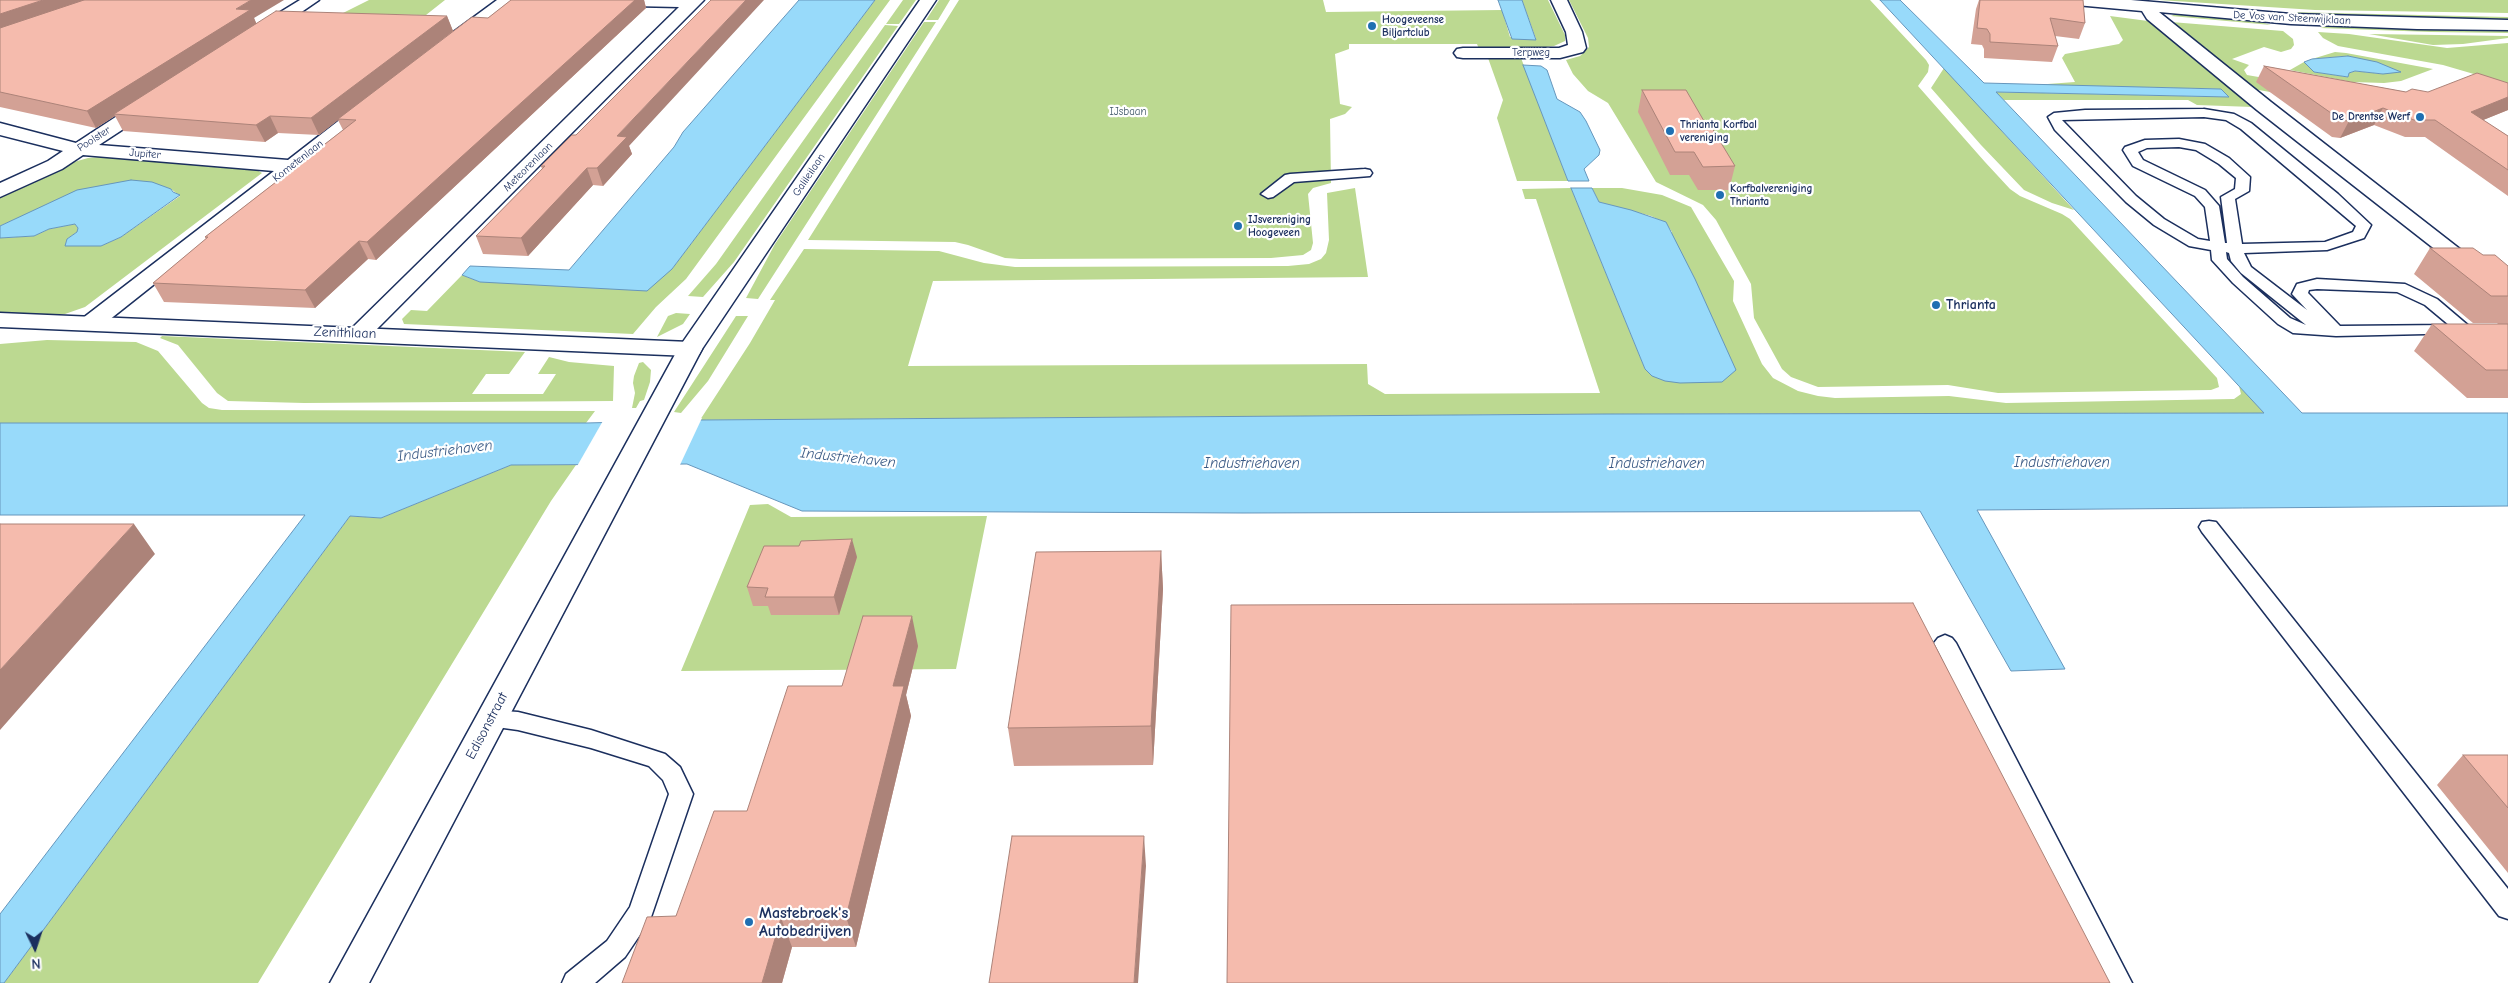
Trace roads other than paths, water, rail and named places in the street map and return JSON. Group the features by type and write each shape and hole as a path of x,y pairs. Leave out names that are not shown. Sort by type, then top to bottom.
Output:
{"street":[{"path":"246,42 312,0"},
{"path":"442,50 506,0"},
{"path":"586,0 695,1"},
{"name":"Galileilaan","path":"690,349 928,0"},
{"name":"Terpweg","path":"1463,53 1560,53 1577,48 1574,32 1559,0"},
{"name":"De Vos van Steenwijklaan","path":"2076,0 2149,8 2290,19 2416,24 2508,25"},
{"name":"Meteorenlaan","path":"359,334 695,1"},
{"path":"2149,8 2153,16 2264,106 2479,273"},
{"name":"Kometenlaan","path":"91,323 390,91"},
{"name":"Poolster","path":"0,191 55,165 162,95"},
{"name":"Jupiter","path":"0,129 78,149 291,166"},
{"name":"Zenithlaan","path":"0,320 690,349"},
{"name":"Edisonstraat","path":"349,983 690,349"}],"lane":[{"path":"2204,113 2229,117 2246,126 2364,225 2359,235 2327,246 2236,249 2194,243 2159,222 2131,199 2060,127 2054,117 2086,114 2204,113"},
{"path":"2329,330 2246,270 2239,261 2231,230 2228,197 2242,191 2243,177 2224,161 2200,147 2179,143 2145,144 2130,150 2138,164 2200,193 2212,206 2220,260 2284,321 2299,330 2329,330 2482,330"},
{"path":"1268,194 1290,178 1365,173"},
{"path":"2329,330 2300,294 2302,287 2317,284 2400,287 2430,302 2464,330"},
{"path":"2208,527 2508,908"},
{"path":"1945,643 2119,983"},
{"path":"490,719 518,721 591,739 657,760 672,774 681,794 641,912 598,972 575,983"}],"water":[{"path":"799,0 875,0 672,269 647,291 480,282 462,275 470,266 569,270 674,147 683,132"},
{"path":"1498,0 1522,0 1536,40 1512,39"},
{"name":"Industriehaven","path":"1880,0 1900,0 1984,83 2221,89 2229,97 1996,92 2302,413 2508,413 2508,506 1977,510 2065,669 2011,671 1920,511 1242,513 802,511 687,464 511,465 381,518 350,516 4,983 0,983 0,914 305,515 0,515 0,423 586,423 700,420 1606,414 2264,413"},
{"path":"2348,56 2377,62 2401,72 2383,74 2355,71 2349,73 2348,77 2314,72 2304,62 2312,59"},
{"path":"1523,65 1541,66 1547,70 1557,99 1580,112 1586,121 1600,150 1599,155 1584,169 1589,181 1568,181"},
{"path":"131,180 152,182 171,189 180,195 121,237 101,246 65,246 67,239 77,232 78,228 75,224 49,229 34,236 0,238 0,226 77,190"},
{"path":"1571,188 1592,188 1599,202 1666,222 1695,279 1736,370 1722,382 1680,383 1665,381 1652,376 1645,369"}],"place":[{"name":"Hoogeveense Biljartclub","path":"1372,26"},
{"name":"De Drentse Werf","path":"2420,117"},
{"name":"Thrianta Korfbal vereniging","path":"1670,131"},
{"name":"Korfbalvereniging Thrianta","path":"1720,195"},
{"name":"IJsvereniging Hoogeveen","path":"1238,226"},
{"name":"Thrianta","path":"1936,305"},
{"name":"Mastebroek's Autobedrijven","path":"749,922"}],"park label":[{"name":"IJsbaan","path":"1128,112"}]}
